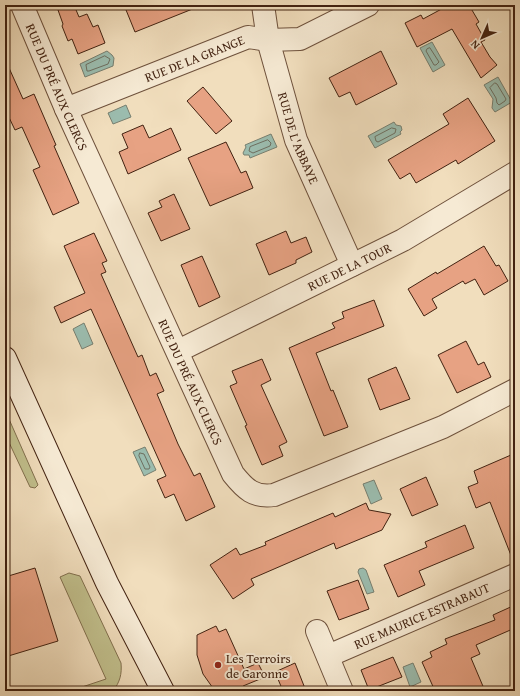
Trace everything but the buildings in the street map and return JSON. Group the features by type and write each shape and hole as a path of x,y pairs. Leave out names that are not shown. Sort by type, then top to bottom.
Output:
{"street":[{"name":"RUE DU PRÉ AUX CLERCS","path":"22,5 66,109 233,474 241,484 258,495 274,495 443,427 515,390"},
{"name":"RUE DE L'ABBAYE","path":"263,5 268,40 296,140 352,265"},
{"name":"RUE DE LA GRANGE","path":"66,109 248,37 268,40 300,39 368,5"},
{"name":"RUE DE LA TOUR","path":"178,351 403,240 515,173"},
{"path":"5,358 112,592 163,691"},
{"name":"RUE MAURICE ESTRABAUT","path":"328,656 515,575"},
{"path":"112,592 147,691"},
{"path":"317,631 342,691"}],"shaded area":[{"path":"5,410 38,485 35,488 30,487 5,434"},
{"path":"69,573 80,576 121,663 120,678 113,691 70,691 106,679 60,577"}],"water":[{"path":"432,42 445,65 433,72 420,48"},
{"path":"107,51 114,58 113,66 85,77 80,64"},
{"path":"498,77 512,102 495,112 492,108 493,99 484,85"},
{"path":"126,105 131,117 113,124 108,113"},
{"path":"394,122 396,125 401,126 401,134 375,148 368,136"},
{"path":"271,134 277,147 250,158 249,155 244,155 245,145"},
{"path":"84,323 93,344 82,349 73,329"},
{"path":"145,447 156,470 144,476 133,452"},
{"path":"374,480 382,499 371,504 363,484"},
{"path":"363,568 366,570 374,592 367,594 358,572 359,569"},
{"path":"413,663 421,682 410,687 403,667"}],"place":[{"name":"Les Terroirs de Garonne","path":"218,665"}]}
